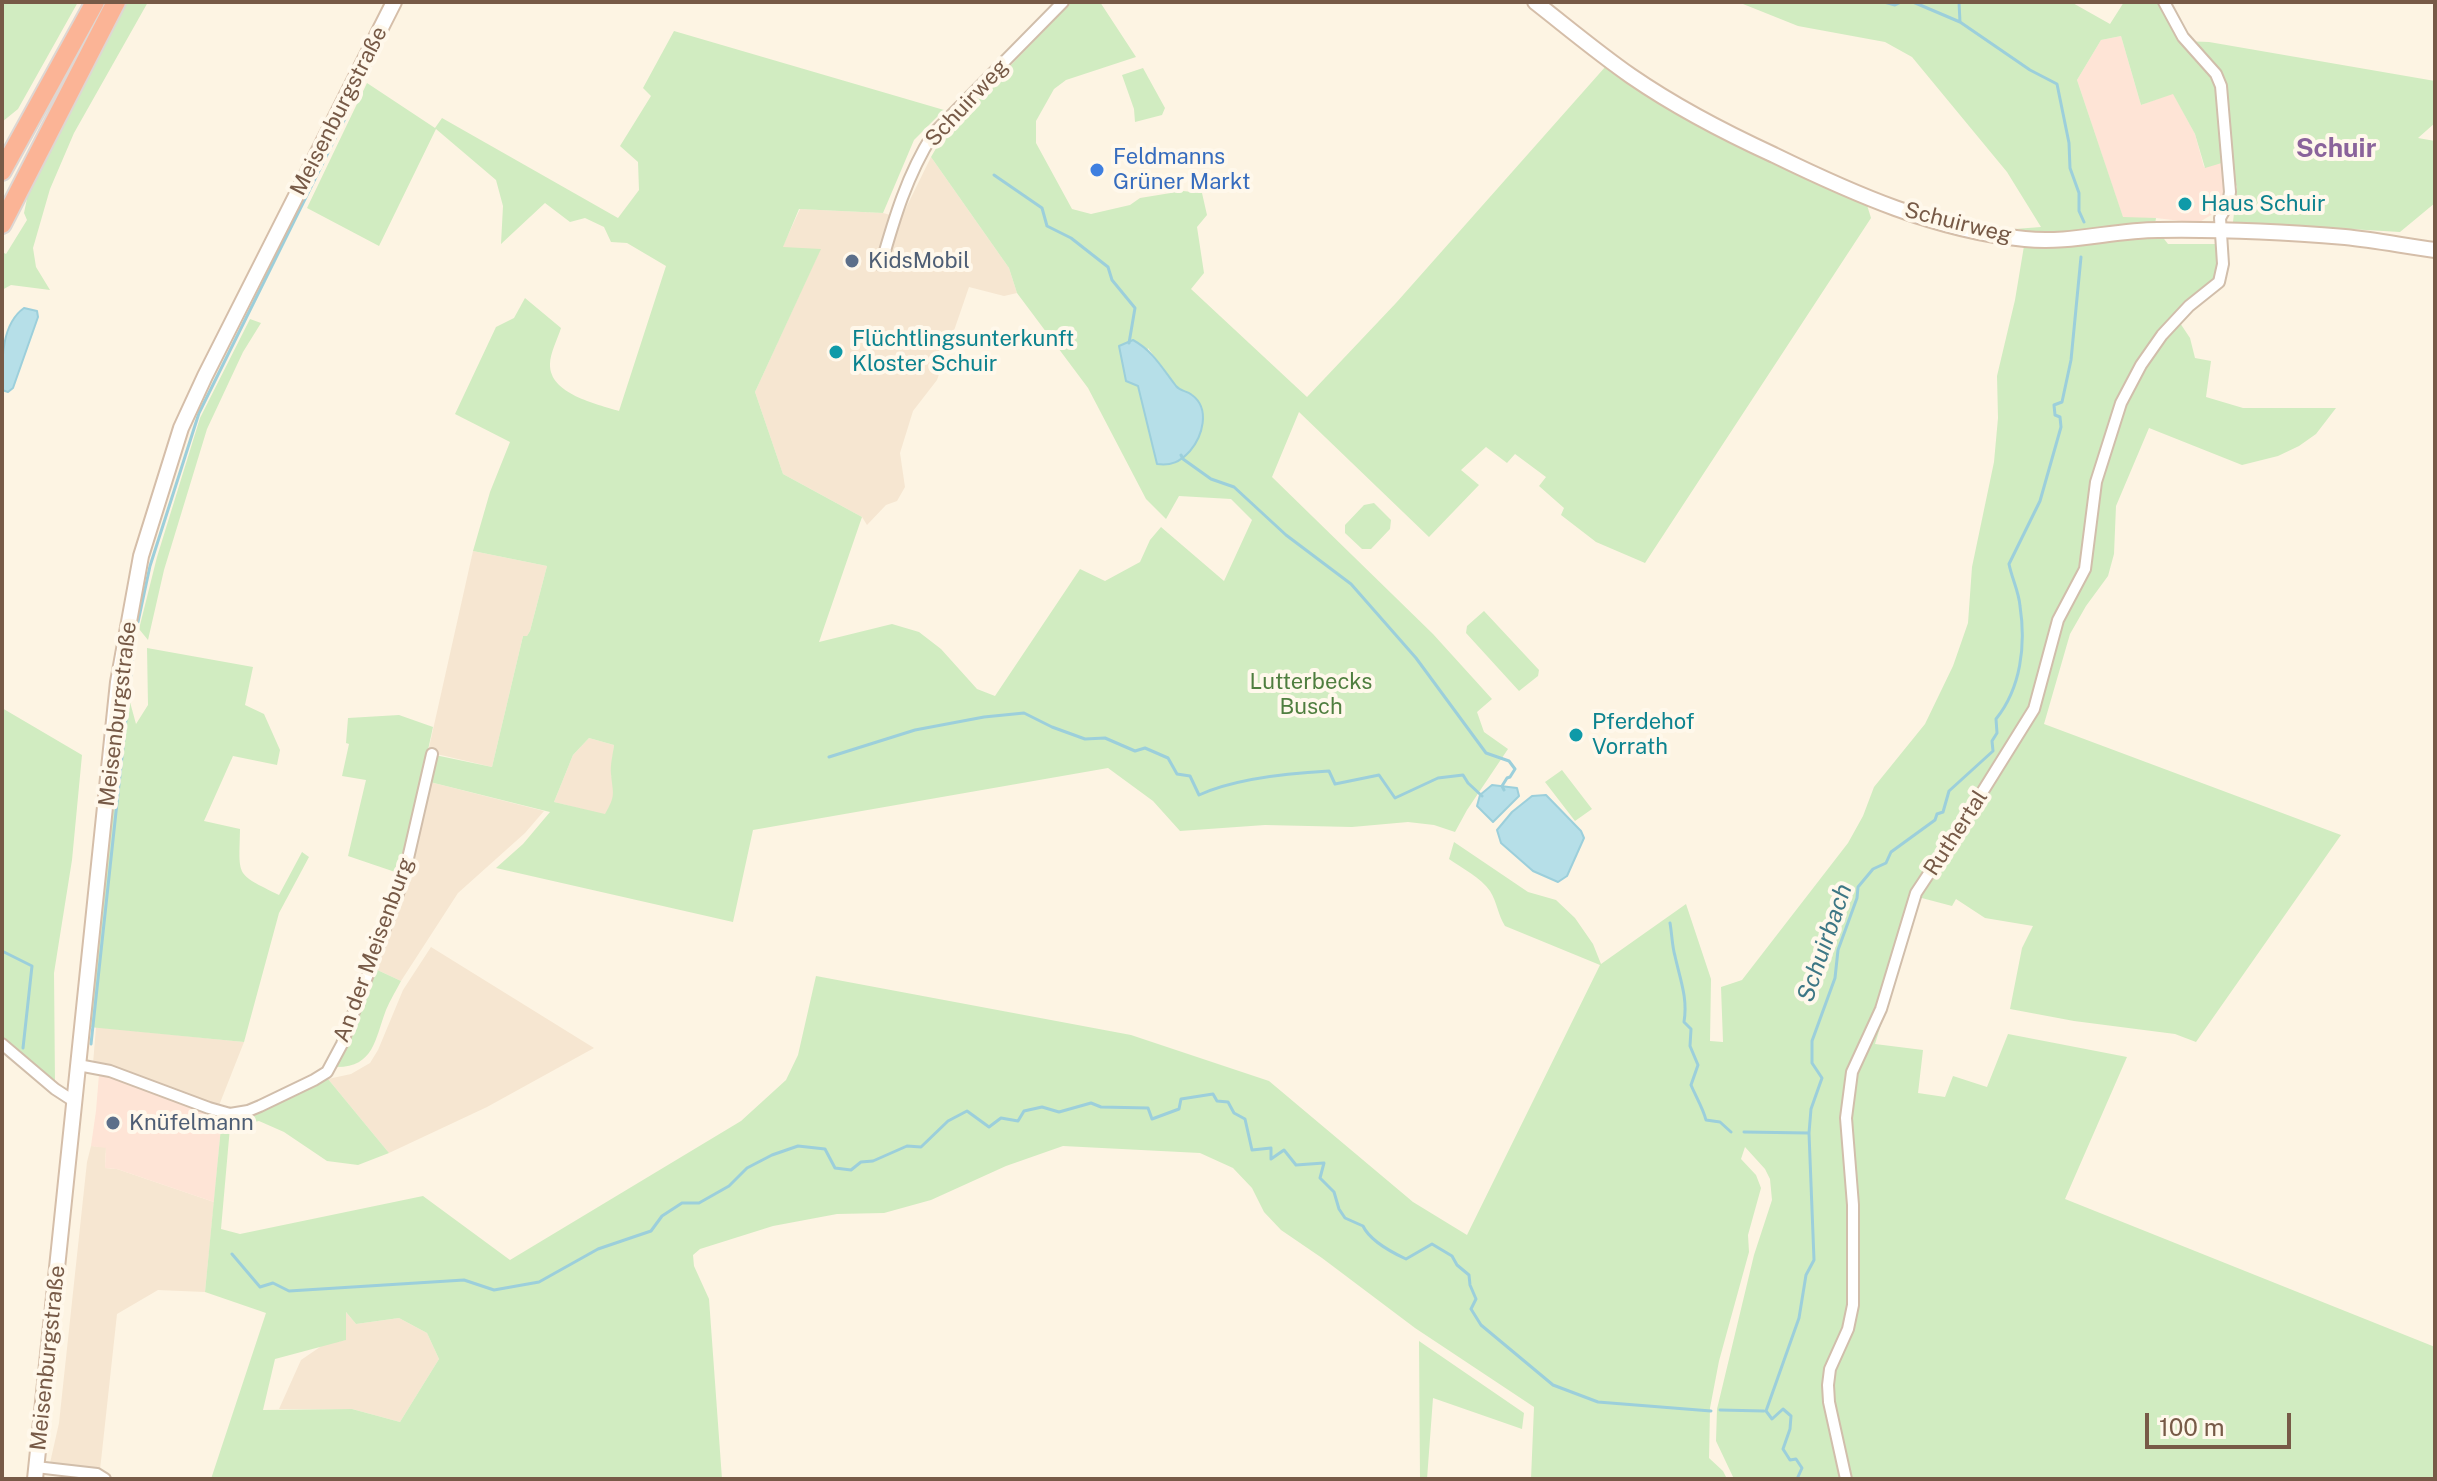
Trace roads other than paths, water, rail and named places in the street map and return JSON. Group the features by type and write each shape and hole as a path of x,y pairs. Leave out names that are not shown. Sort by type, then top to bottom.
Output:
{"highway":[{"path":"2,171 95,2"},
{"path":"2,224 116,2"}],"main road":[{"name":"Meisenburgstraße","path":"36,1473 118,682 141,556 181,428 394,2"},
{"name":"Schuirweg","path":"1535,2 1630,75 1683,109 1804,170 1882,204 1983,232 2027,240 2079,239 2153,230 2219,230 2347,237 2435,250"}],"street":[{"name":"Schuirweg","path":"881,265 900,201 917,159 933,134 1063,2"},
{"path":"2164,2 2183,37 2216,74 2221,86 2230,192 2219,230"},
{"name":"Ruthertal","path":"1846,1479 1828,1385 1830,1369 1848,1329 1853,1305 1852,1194 1846,1118 1852,1072 1881,1009 1916,893 2034,709 2058,620 2085,569 2096,482 2121,403 2141,365 2162,335 2189,306 2219,282 2223,264 2219,230"},
{"name":"An der Meisenburg","path":"78,1065 110,1071 230,1114 260,1106 327,1072 342,1044 403,880 432,754"},
{"path":"2,1044 75,1102"},
{"path":"36,1473 97,1474 105,1479"}],"water":[{"path":"24,308 37,311 38,317 13,388 8,392 2,390 6,335 16,315"},
{"path":"1133,340 1152,355 1176,386 1198,401 1201,408 1203,423 1198,438 1190,451 1175,462 1157,464 1138,386 1126,381 1119,346"},
{"path":"1492,785 1517,788 1519,796 1493,822 1477,806 1480,795"},
{"path":"1546,795 1584,838 1567,876 1558,882 1533,871 1501,843 1497,830 1512,812 1532,796"}],"waterway":[{"name":"Schuirbach","path":"1884,2 1895,5 1901,2"},
{"name":"Schuirbach","path":"1913,2 1960,22 2030,70 2057,84 2069,143 2070,168 2079,193 2079,211 2084,222"},
{"name":"Schuirbach","path":"1959,2 1960,22"},
{"path":"138,622 150,566 199,413 361,86"},
{"path":"994,175 1042,208 1047,226 1071,238 1108,267 1112,280 1135,308 1129,343"},
{"name":"Schuirbach","path":"1797,1479 1802,1468 1796,1459 1790,1460 1783,1449 1791,1416 1783,1409 1772,1419 1766,1411 1799,1318 1806,1275 1814,1260 1809,1133 1811,1109 1822,1078 1812,1063 1812,1041 1835,978 1838,950 1858,887 1873,869 1886,863 1891,852 1943,812 1949,791 1993,751 1996,719 2011,694 2022,651 2022,621 2009,564 2040,501 2061,427 2054,405 2062,402 2071,360 2081,257"},
{"path":"1181,455 1211,479 1234,487 1286,535 1351,584 1416,658 1486,753 1509,761 1515,769 1502,786 1504,790"},
{"path":"91,1044 134,645"},
{"path":"829,757 915,730 1024,713 1085,739 1105,738 1135,751 1145,748 1168,758 1177,774 1190,776 1199,795 1245,781 1329,771 1335,784 1379,775 1395,798 1438,778 1463,775 1482,796"},
{"path":"1670,923 1684,997 1684,1022 1691,1029 1690,1046 1698,1065 1691,1085 1706,1120 1720,1122 1731,1132"},
{"path":"2,951 32,966 23,1048"},
{"path":"232,1254 260,1287 273,1283 289,1291 464,1280 494,1290 539,1282 598,1249 651,1231 662,1216 682,1203 699,1203 729,1186 747,1168 798,1146 825,1149 835,1168 851,1170 861,1162 873,1161 907,1146 921,1147 948,1121 967,1111 989,1127 1001,1118 1018,1121 1024,1111 1042,1107 1059,1112 1091,1103 1101,1107 1148,1108 1152,1119 1179,1109 1181,1099 1213,1094 1217,1101 1228,1102 1234,1113 1245,1119 1252,1150 1271,1148 1271,1159 1284,1150 1296,1165 1324,1163 1320,1178 1334,1192 1345,1218 1363,1226 1382,1246 1406,1259 1432,1244 1452,1256 1469,1275 1476,1299 1471,1309 1481,1325 1553,1385 1598,1402 1711,1411"},
{"path":"1744,1132 1808,1133"},
{"path":"1720,1410 1764,1411"}],"place":[{"name":"Feldmanns Grüner Markt","path":"1097,170"},
{"name":"Haus Schuir","path":"2185,204"},
{"name":"KidsMobil","path":"852,261"},
{"name":"Flüchtlingsunterkunft Kloster Schuir","path":"836,352"},
{"name":"Pferdehof Vorrath","path":"1576,735"},
{"name":"Knüfelmann","path":"113,1123"}],"district":[{"name":"Schuir","path":"2336,149"}],"park label":[{"name":"Lutterbecks Busch","path":"1311,694"}]}
